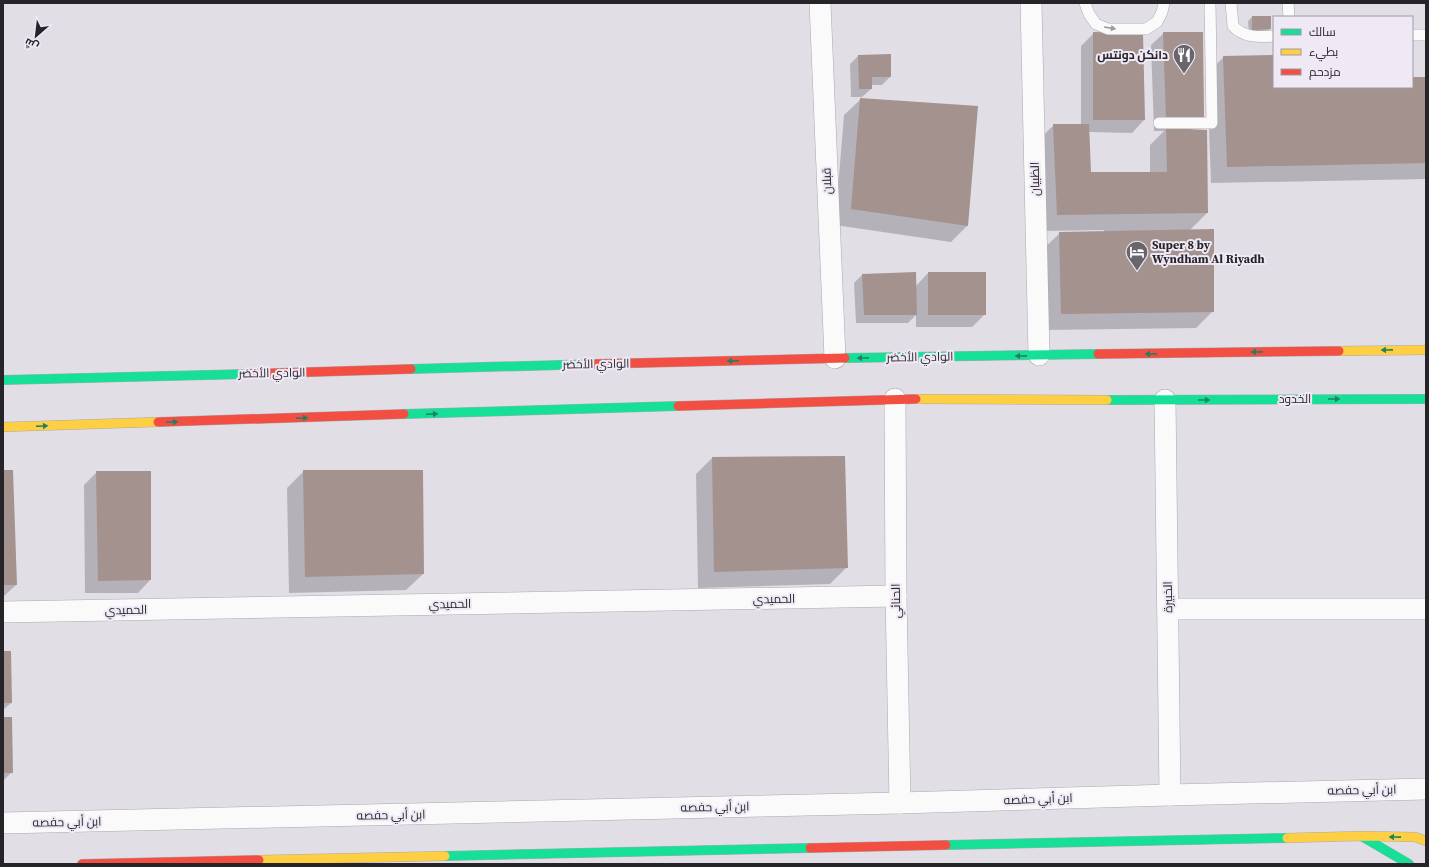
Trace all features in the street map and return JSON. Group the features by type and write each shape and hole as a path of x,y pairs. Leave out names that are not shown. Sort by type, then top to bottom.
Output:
{"street":[{"name":"قبلان","path":"820,3 836,358"},
{"name":"الظبيان","path":"1031,3 1038,355"},
{"name":"الوادي الأخضر","path":"3,380 836,358 1426,350"},
{"path":"3,427 895,399 1165,400"},
{"name":"الحنائي","path":"895,399 896,596 900,803"},
{"name":"الخدود","path":"1165,400 1426,399"},
{"name":"الخبيرة","path":"1165,400 1170,795"},
{"name":"الحميدي","path":"3,612 896,596"},
{"path":"1168,609 1426,609"},
{"name":"ابن أبي حفصه","path":"3,823 900,803 1426,789"},
{"path":"82,864 1362,836 1416,837 1426,841"},
{"path":"1362,836 1409,864"}],"lane":[{"path":"1085,3 1089,14 1096,24 1108,29 1146,29 1157,22 1162,12 1164,3"},
{"path":"1159,123 1212,123 1210,3"},
{"path":"1231,3 1233,26 1237,31 1245,35 1273,36"},
{"path":"1288,3 1289,16"},
{"path":"1413,35 1426,35"}],"building":[{"path":"1252,16 1271,16 1271,29 1252,30"},
{"path":"1093,32 1143,33 1145,120 1093,120"},
{"path":"1163,32 1203,32 1204,118 1166,119"},
{"path":"891,54 891,77 872,77 872,89 859,89 858,55"},
{"path":"1273,55 1273,88 1413,88 1413,77 1426,77 1426,163 1227,167 1223,56"},
{"path":"860,98 978,106 968,226 851,209"},
{"path":"1053,124 1089,124 1091,172 1167,172 1166,128 1207,130 1208,213 1057,215"},
{"name":"Super 8 by Wyndham Al Riyadh","path":"1214,229 1214,312 1061,314 1059,232"},
{"path":"916,272 917,315 864,315 862,274"},
{"path":"928,272 986,272 986,315 928,315"},
{"path":"845,456 848,568 714,572 712,457"},
{"path":"3,470 13,470 17,585 3,585"},
{"path":"303,470 423,470 424,574 305,577"},
{"path":"96,471 151,471 151,580 98,581"},
{"path":"3,651 11,651 12,703 3,703"},
{"path":"3,717 12,717 13,773 3,773"}],"traffic: fast":[{"path":"845,358 1098,354"},
{"path":"411,369 596,364"},
{"path":"3,380 248,374"},
{"path":"1107,400 1426,399"},
{"path":"404,414 678,406"},
{"path":"1363,837 1409,864"},
{"path":"946,845 1287,838"},
{"path":"445,856 810,848"}],"traffic: slow":[{"path":"1339,351 1426,350"},
{"path":"916,399 1107,400"},
{"path":"3,427 158,422"},
{"path":"1287,838 1362,836 1415,837 1426,841"},
{"path":"259,860 445,856"}],"traffic: jam":[{"path":"1098,354 1339,351"},
{"path":"596,364 845,358"},
{"path":"248,374 411,369"},
{"path":"678,406 916,399"},
{"path":"158,422 404,414"},
{"path":"810,848 946,845"},
{"path":"82,864 259,860"}],"place":[{"name":"دانكن دونتس","path":"1184,74"},
{"name":"Super 8 by Wyndham Al Riyadh","path":"1137,272"}]}
